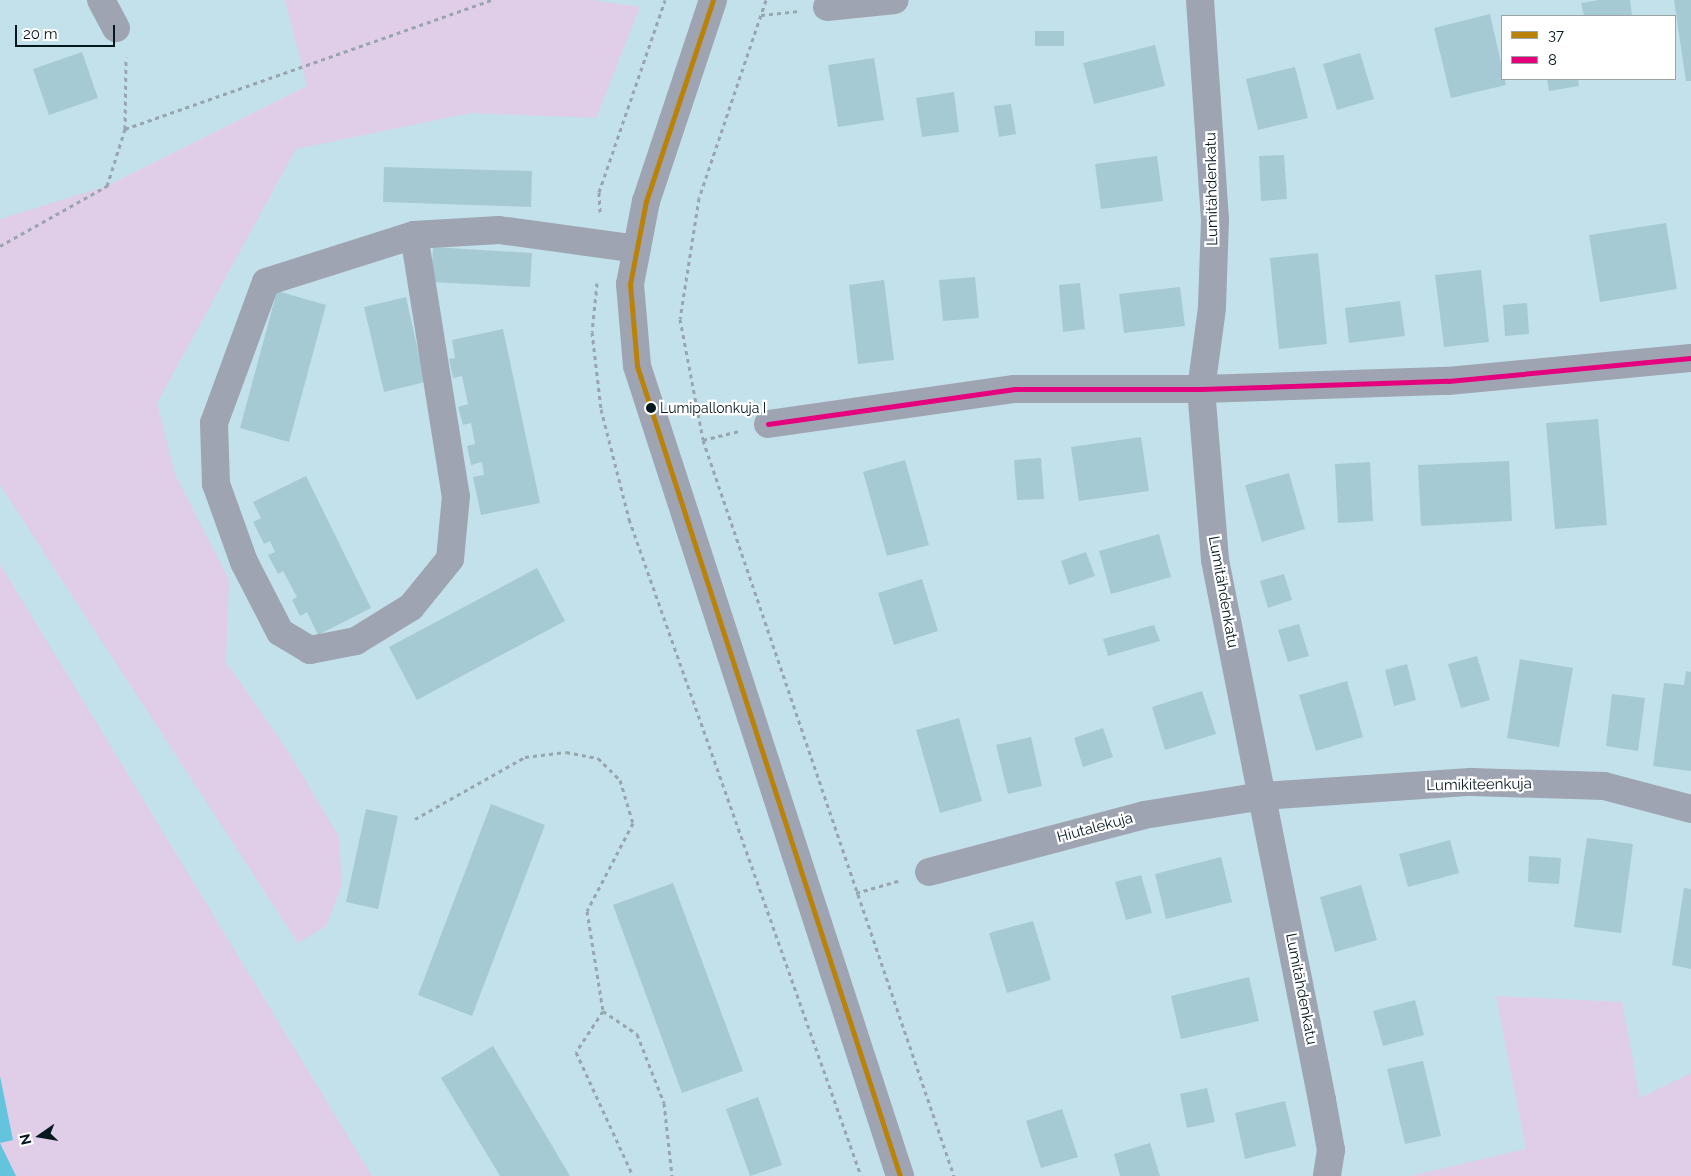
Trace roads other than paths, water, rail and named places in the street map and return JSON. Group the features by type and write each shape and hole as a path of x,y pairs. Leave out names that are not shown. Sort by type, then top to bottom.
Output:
{"street":[{"path":"101,0 116,28"},
{"path":"712,0 673,109 637,249 630,284 637,366 900,1176"},
{"path":"827,7 895,0"},
{"name":"Lumitähdenkatu","path":"1200,0 1215,220 1212,308 1201,389 1215,560 1263,796 1329,1141 1327,1176"},
{"path":"414,235 456,496 450,559 411,607 356,642 310,650 280,632 244,562 216,484 214,423 266,282 414,235 499,230 637,249"},
{"path":"768,424 1015,389 1201,389 1448,381 1691,358"},
{"name":"Lumikiteenkuja","path":"1263,796 1472,782 1604,786 1691,810"},
{"name":"Hiutalekuja","path":"929,872 1144,815 1263,796"}],"water":[{"path":"0,1076 13,1140 0,1143"},
{"path":"0,1143 16,1176 0,1176"}],"place":[{"name":"Lumipallonkuja I","path":"651,408"}]}
